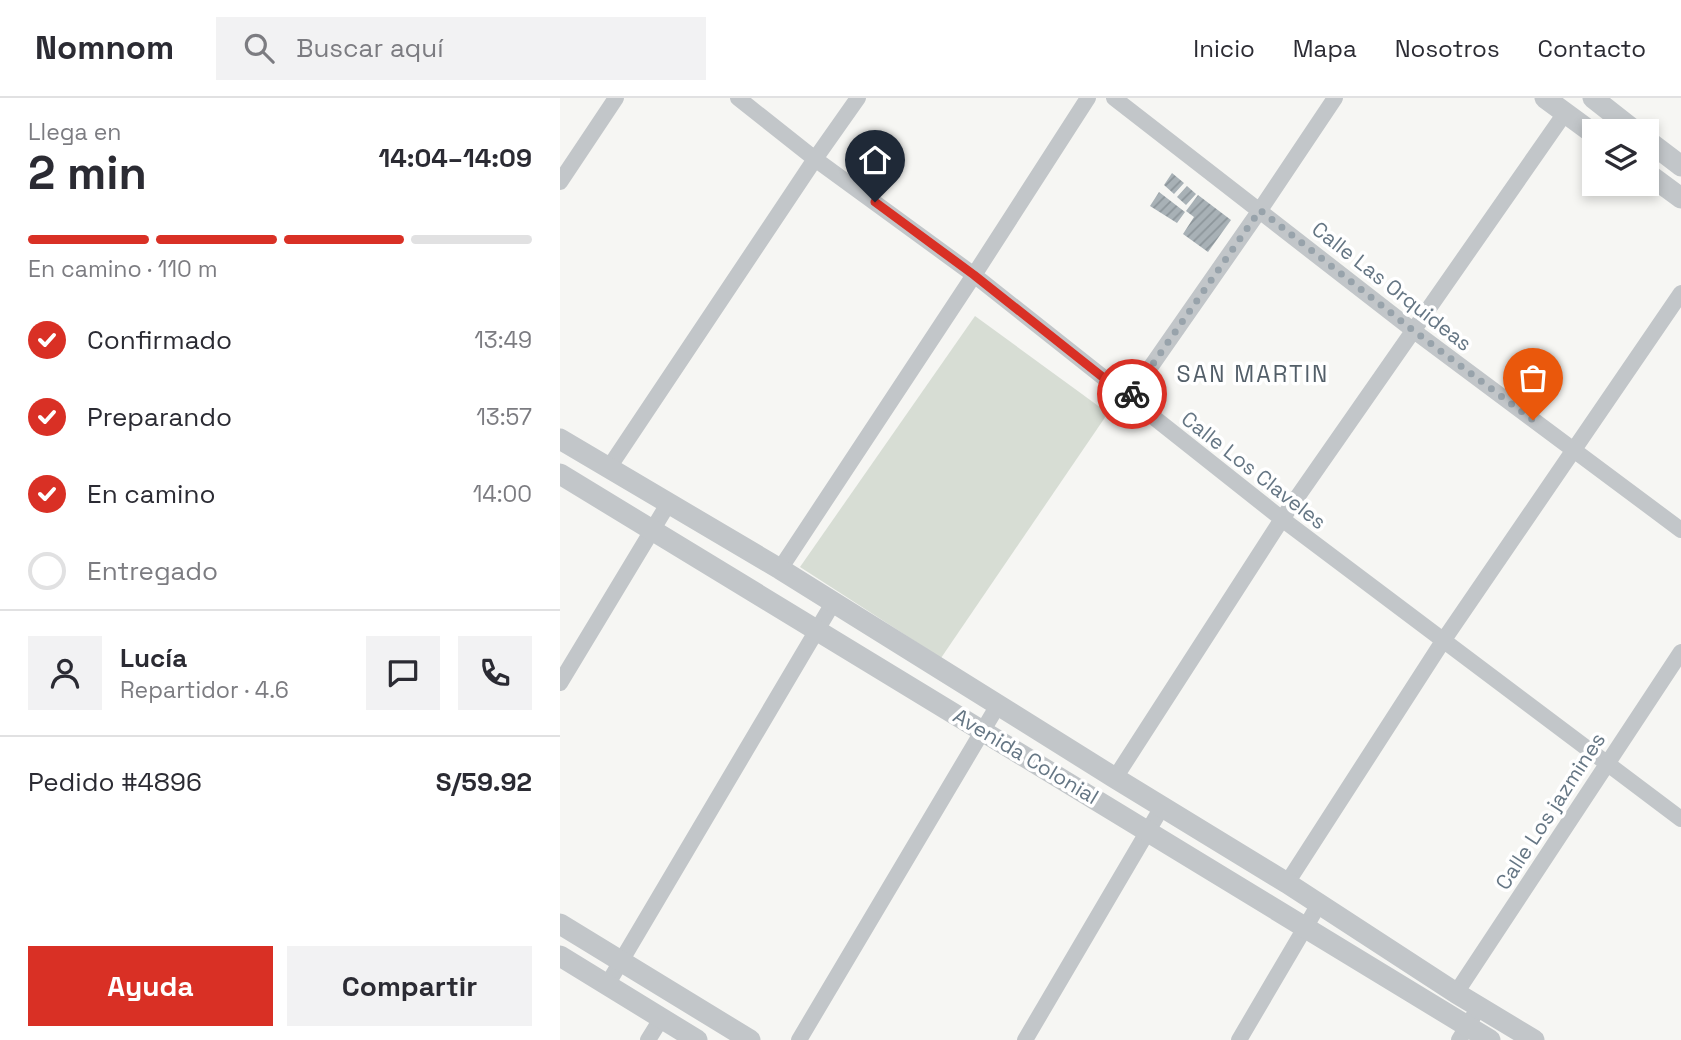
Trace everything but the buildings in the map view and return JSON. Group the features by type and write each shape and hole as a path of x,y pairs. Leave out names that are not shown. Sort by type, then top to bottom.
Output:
{"street":[{"path":"560,182 616,98"},
{"name":"Calle Los Claveles","path":"738,98 815,159 974,275 1282,519 1681,819"},
{"path":"608,469 858,98"},
{"path":"780,569 1088,98"},
{"name":"Calle Las Orquideas","path":"1114,98 1414,331 1681,530"},
{"path":"1129,398 1335,98"},
{"path":"1545,98 1571,105 1582,119"},
{"path":"1592,98 1619,119"},
{"path":"1115,778 1282,519 1571,105"},
{"path":"1659,149 1681,166"},
{"path":"1659,182 1681,198"},
{"path":"1287,883 1443,641 1681,293"},
{"path":"560,439 780,569 1287,883 1455,993 1534,1040"},
{"name":"Avenida Colonial","path":"560,474 1305,928 1463,1033 1490,1040"},
{"path":"560,683 668,504"},
{"path":"607,985 833,603"},
{"name":"Calle Los jazmines","path":"1455,993 1681,652"},
{"path":"799,1040 998,705"},
{"path":"1024,1040 1162,807"},
{"path":"1239,1040 1319,904"},
{"path":"560,924 750,1040"},
{"path":"560,956 697,1040"},
{"path":"1463,1033 1479,1007"},
{"path":"648,1040 661,1019"}],"shaded area":[{"path":"975,316 1108,413 941,658 800,567"}],"way so far":[{"path":"1132,394 1260,210 1533,420"}],"district":[{"name":"SAN MARTIN","path":"1253,374"}],"route":[{"path":"875,202 974,275 1129,398 1132,394"}]}
